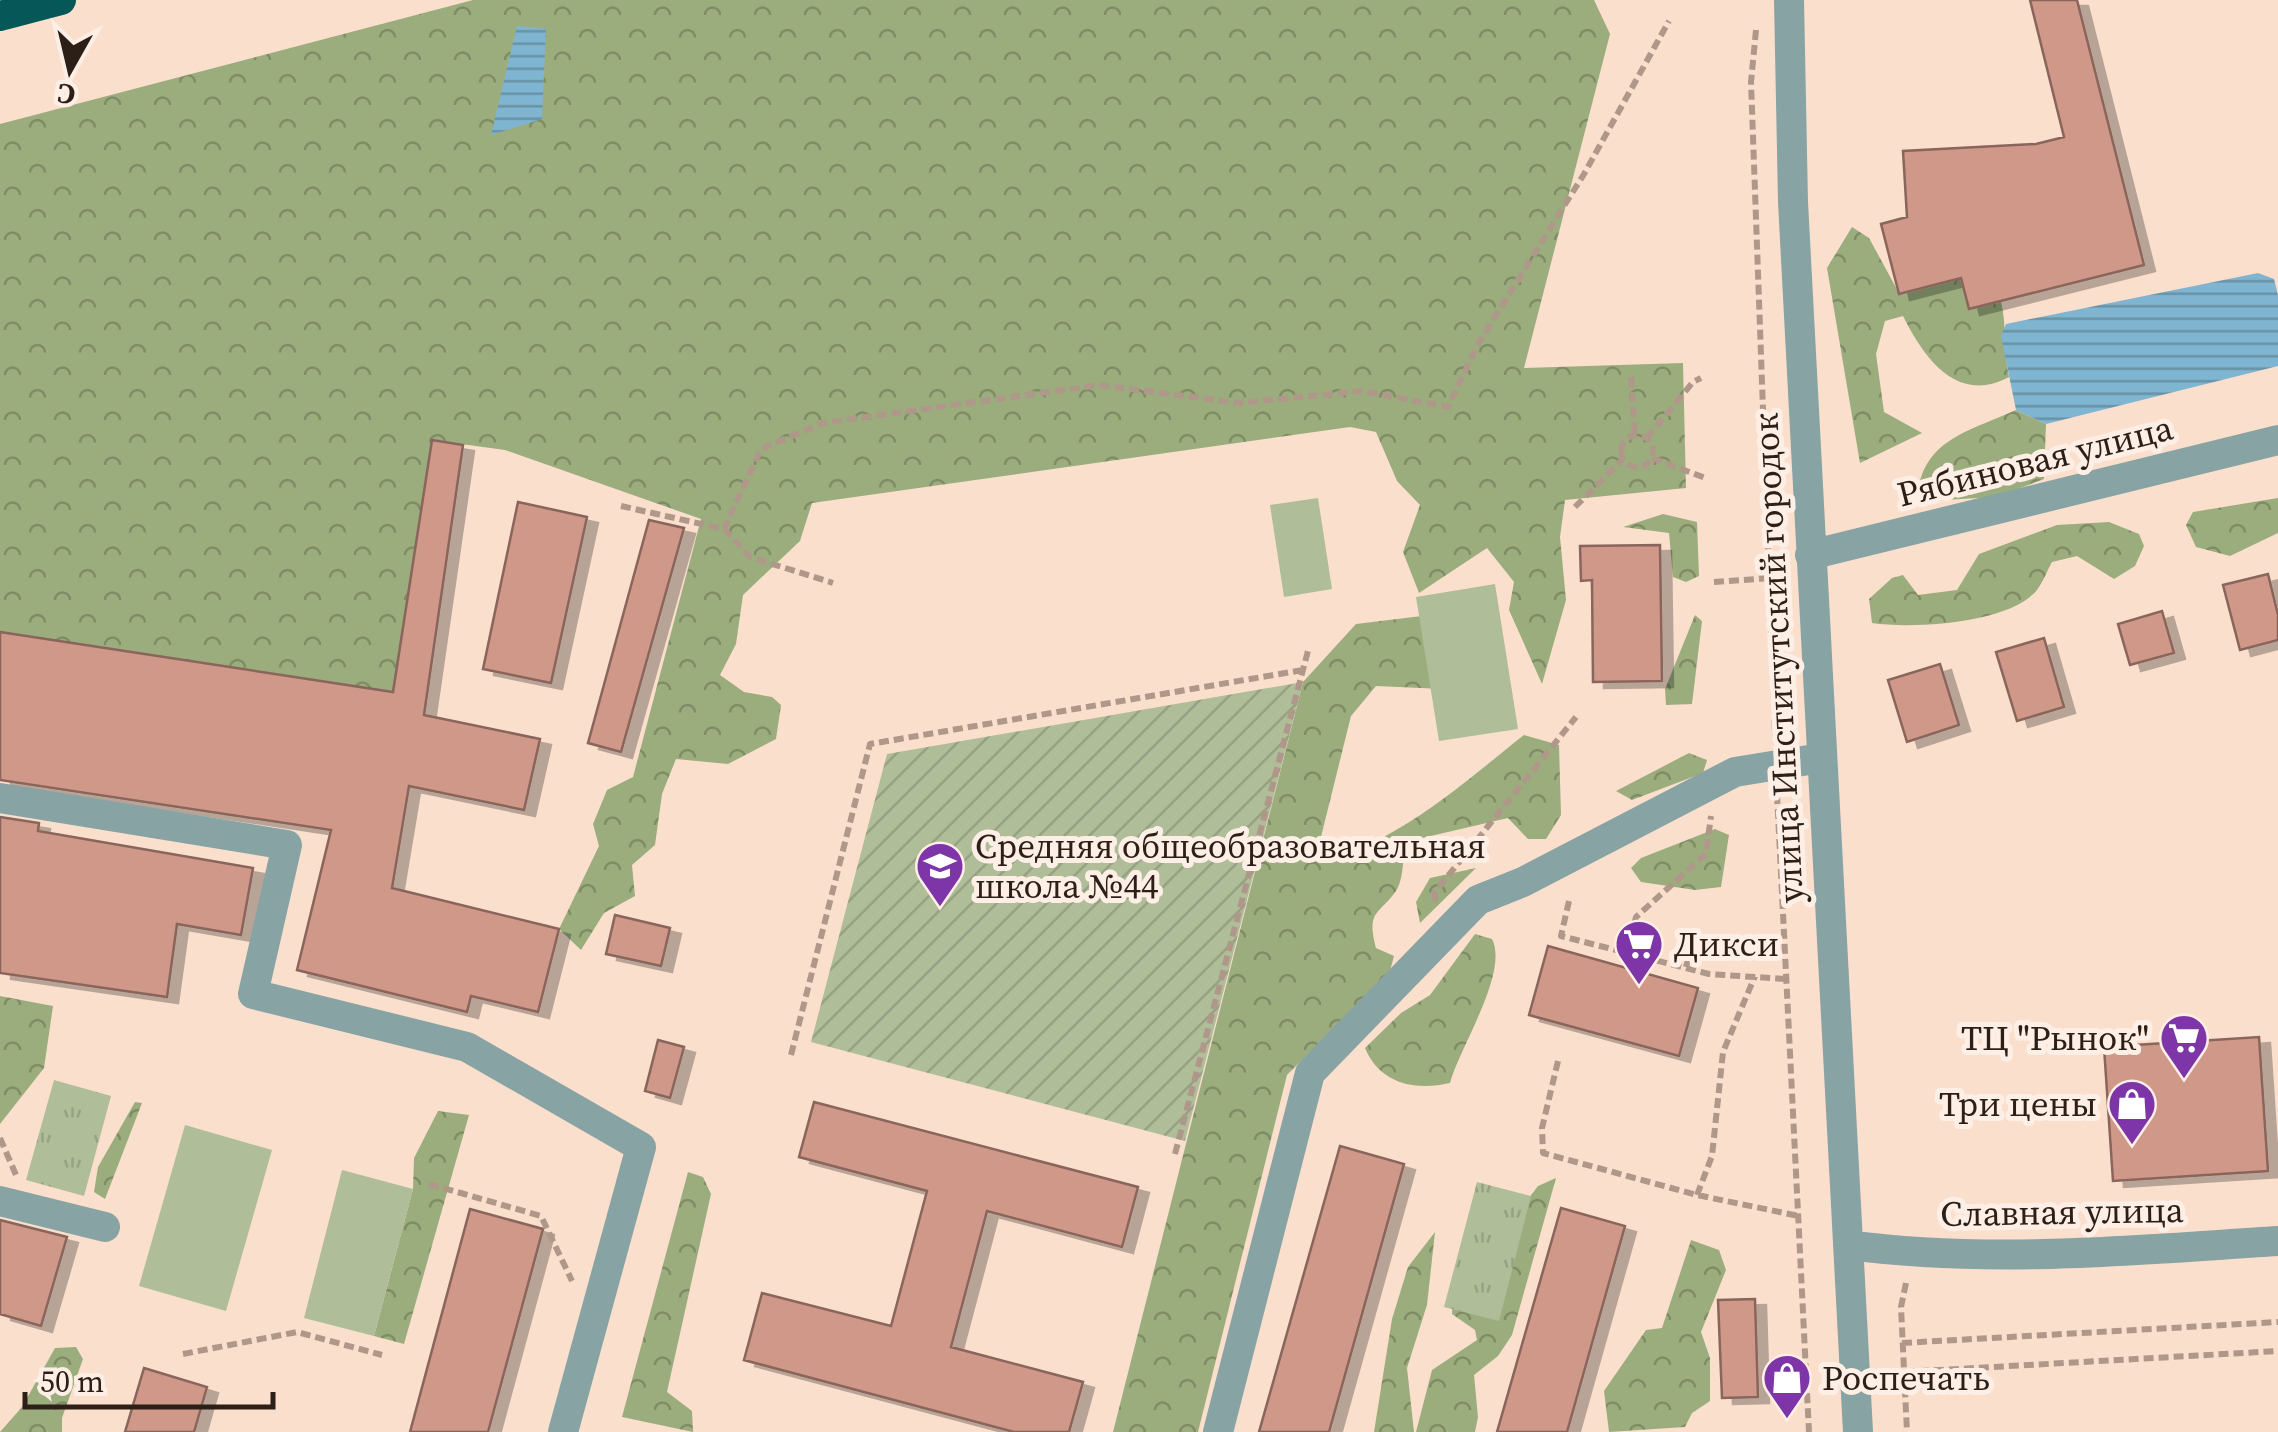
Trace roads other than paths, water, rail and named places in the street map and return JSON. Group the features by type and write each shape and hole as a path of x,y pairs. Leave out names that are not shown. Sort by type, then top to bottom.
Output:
{"highway":[{"path":"0,16 61,0"}],"street":[{"name":"улица Институтский городок","path":"1789,0 1793,202 1858,1432"},
{"name":"Рябиновая улица","path":"1810,554 2278,440"},
{"path":"1218,1432 1310,1073 1478,900 1523,882 1735,772 1776,762 1821,758"},
{"path":"0,798 287,845 253,994 466,1047 641,1147 563,1432"},
{"path":"0,1201 105,1227"},
{"name":"Славная улица","path":"1848,1246 1900,1252 2042,1256 2278,1241"}],"water":[{"path":"517,26 546,29 542,119 491,135"},
{"path":"2258,273 2274,279 2278,295 2278,366 2046,424 2016,410 2001,336 2006,324"}],"place":[{"name":"Средняя общеобразовательная школа №44","path":"940,908"},
{"name":"Дикси","path":"1639,986"},
{"name":"ТЦ \"Рынок\"","path":"2184,1080"},
{"name":"Три цены","path":"2132,1146"},
{"name":"Роспечать","path":"1787,1420"}]}
